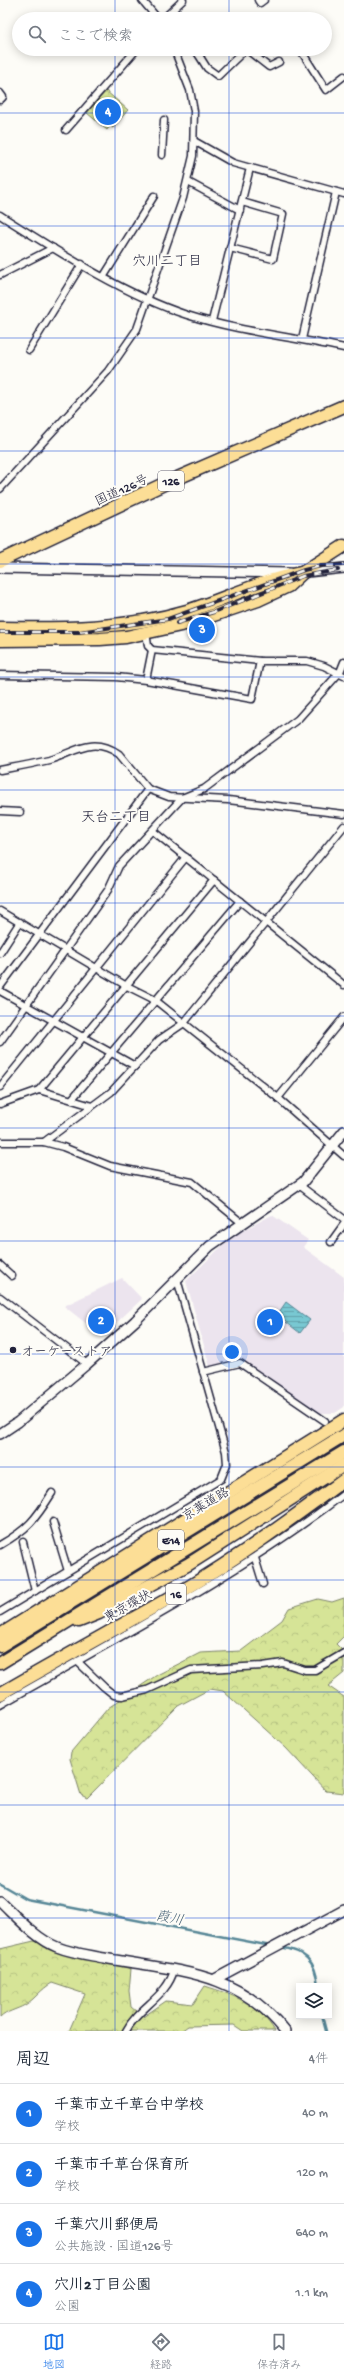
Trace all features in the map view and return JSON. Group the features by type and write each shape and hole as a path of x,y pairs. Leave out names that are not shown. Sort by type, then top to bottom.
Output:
{"highway":[{"name":"国道126号","path":"0,562 166,483 344,406"},
{"path":"0,640 78,641 146,632 190,623 258,600 288,586 302,573 344,546"},
{"path":"0,628 78,628 167,616 205,604 278,577 302,573"},
{"path":"0,1635 344,1420"},
{"name":"京葉道路","path":"0,1646 344,1435"},
{"name":"E14","path":"0,1663 344,1452"},
{"path":"46,1634 99,1613 189,1564 344,1465"},
{"name":"東京環状","path":"0,1694 98,1636 182,1591 261,1540 344,1480"}],"street":[{"path":"142,0 152,12"},
{"path":"173,10 183,0"},
{"path":"258,0 260,3 264,0"},
{"path":"66,130 131,56"},
{"path":"0,489 108,371 137,329 188,182 194,140 194,112 190,90 177,56"},
{"path":"200,56 207,68 218,76 239,56"},
{"path":"255,56 269,67 279,62"},
{"path":"304,56 326,90 344,76"},
{"path":"0,93 3,97 0,100"},
{"path":"162,155 164,120"},
{"path":"194,140 233,163 344,194"},
{"path":"212,321 250,168"},
{"path":"188,182 240,210"},
{"path":"302,339 336,192"},
{"path":"104,276 154,196"},
{"path":"230,248 273,259 283,214 242,202"},
{"path":"0,215 52,248 148,300 212,321 344,348"},
{"path":"0,276 52,248"},
{"path":"29,350 82,264"},
{"path":"0,568 302,573 344,568"},
{"path":"146,632 148,646 152,650 260,661 307,661 342,674"},
{"path":"146,680 152,650"},
{"path":"0,676 116,677 146,680 252,699 260,661"},
{"path":"0,1042 108,890 120,866 182,798 204,789 298,719 342,674 344,662"},
{"path":"0,770 48,760 79,747 95,746 113,750 119,754 148,789 169,797 228,800 344,814"},
{"path":"0,987 148,789"},
{"path":"0,811 20,812"},
{"path":"44,1142 111,1092 158,1040 184,1023 344,826"},
{"path":"153,831 344,985"},
{"path":"0,1087 97,969 133,920 143,912 186,857"},
{"path":"0,1104 38,1090 214,880"},
{"path":"72,1098 240,901"},
{"path":"0,911 125,985 156,1000 278,1098 344,1156"},
{"path":"0,953 20,922"},
{"path":"0,991 135,1066"},
{"path":"278,1098 344,1017"},
{"path":"38,1090 72,1098 92,1106"},
{"path":"0,1434 18,1422 87,1364 135,1321 210,1246 299,1185 344,1131"},
{"path":"0,1142 44,1142 63,1146 110,1166 192,1182 242,1223"},
{"path":"299,1185 344,1219"},
{"path":"331,1242 344,1224"},
{"path":"0,1264 12,1276"},
{"path":"0,1604 1,1612 221,1479 227,1464 226,1452 176,1279"},
{"path":"0,1297 87,1364"},
{"path":"204,1372 240,1363 325,1421"},
{"path":"0,1545 27,1528 35,1520 52,1493"},
{"path":"0,1705 164,1614 294,1532 344,1494"},
{"path":"53,1522 68,1571"},
{"path":"23,1542 35,1591"},
{"path":"255,1558 263,1584"},
{"path":"77,1661 104,1688 114,1695 122,1696 147,1690 191,1670 263,1666 283,1662 305,1670 315,1670 344,1654"},
{"path":"0,1901 32,1930 56,1946 215,1979 250,1996 271,2014 285,2031"},
{"path":"215,1979 344,1910"},
{"path":"126,2031 130,2023 156,1999 171,1981 174,1970"}],"shaded area":[{"path":"272,1215 308,1240 303,1247 344,1277 344,1407 335,1413 319,1413 239,1359 210,1367 186,1281 231,1237"},
{"path":"122,1278 142,1299 102,1336 64,1306"}],"green space":[{"path":"106,91 128,110 113,128 110,126 107,130 87,113"},
{"path":"344,1598 344,1636 336,1644 344,1652 344,1673 328,1686 344,1697 344,1793 326,1791 286,1748 223,1691 210,1689 178,1706 87,1798 81,1795 70,1759 71,1752 108,1708 157,1675 200,1653 241,1651 282,1620 289,1608 318,1599 332,1602"},
{"path":"34,1941 131,1969 129,1991 131,2007 143,2017 166,2001 193,2004 205,1986 226,1993 253,2007 275,2031 243,2031 234,2025 188,2026 181,2031 69,2031 85,1994 52,1983 25,2005 0,2018 0,1949"}],"water":[{"path":"286,1302 310,1320 300,1333 277,1315"}],"waterway":[{"name":"葭川","path":"0,1884 26,1899 271,1946"},
{"name":"葭川","path":"280,1947 296,1951 307,1958 315,1970 318,1983"},
{"name":"葭川","path":"323,2019 326,2031"}],"railway":[{"path":"0,632 79,632 168,619 304,570 321,566 344,565"},
{"path":"177,623 214,612 303,576 338,570"}],"place":[{"name":"穴川2丁目公園","path":"108,112"},
{"name":"千葉穴川郵便局","path":"202,630"},
{"name":"千葉市千草台保育所","path":"101,1321"},
{"name":"千葉市立千草台中学校","path":"270,1322"},
{"name":"オーケーストア","path":"13,1350"}],"district":[{"name":"穴川二丁目","path":"167,260"},
{"name":"天台二丁目","path":"116,816"}]}
